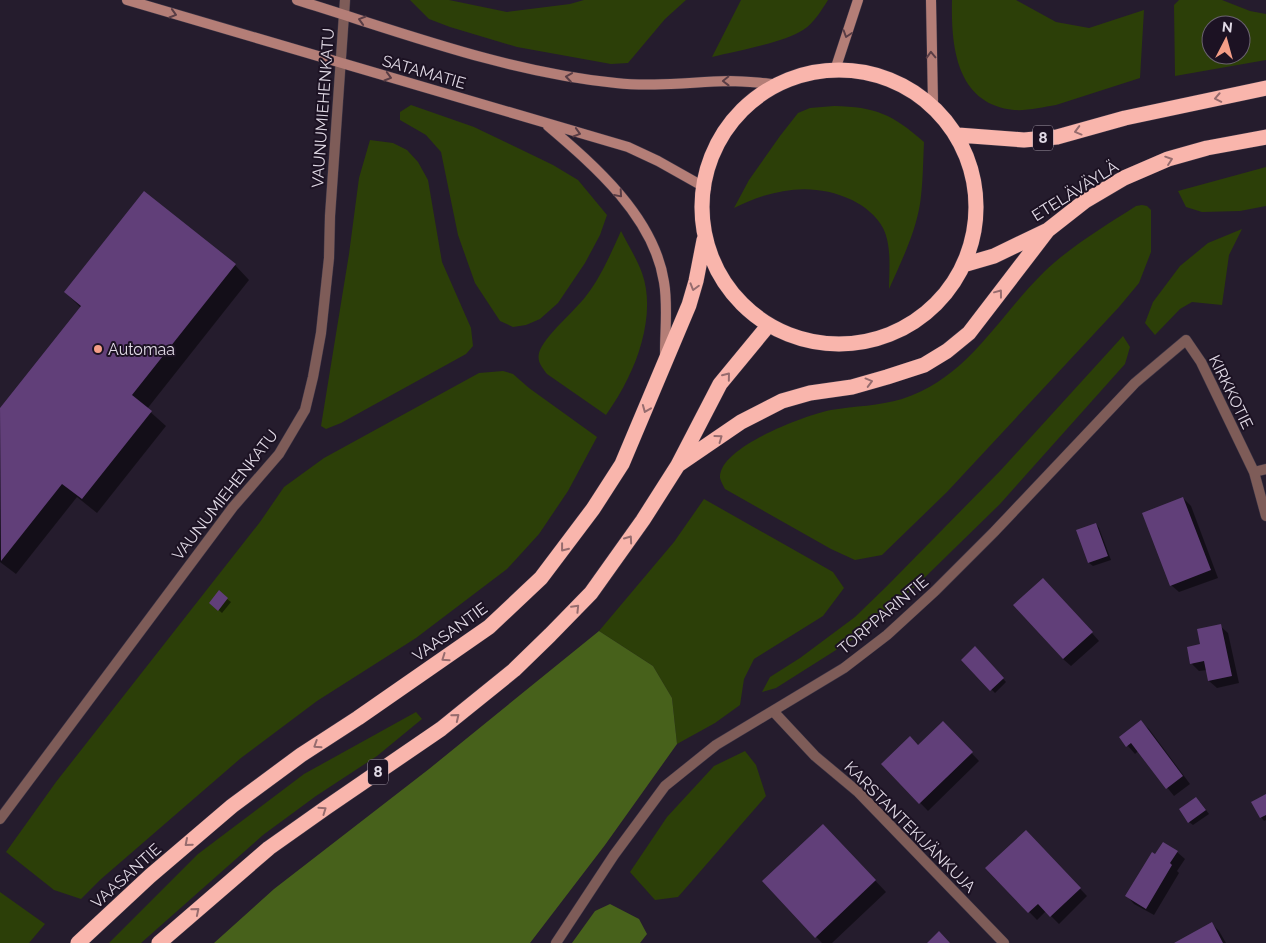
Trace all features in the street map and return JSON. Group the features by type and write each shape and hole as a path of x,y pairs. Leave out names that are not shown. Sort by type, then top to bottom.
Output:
{"highway":[{"path":"836,67 859,70 883,77 906,86 933,103 958,135 969,156 975,191 971,240 962,265 942,295 915,320 895,333 874,342 852,345 805,341 786,336 767,327 746,309 719,274 704,240 702,213 706,188 719,150 738,115 775,84 799,73 816,68 836,67"},
{"name":"8","path":"958,135 1024,140 1056,137 1125,118 1266,88"},
{"name":"ETELÄVÄYLÄ","path":"962,265 994,256 1048,230 1093,197 1124,178 1168,159 1206,148 1266,137"},
{"path":"678,465 741,422 782,401 810,393 852,386 887,377 924,365 947,351 969,332 1048,230"},
{"name":"VAASANTIE","path":"78,943 150,876 232,806 301,755 489,627 541,578 594,509 622,464 689,305 704,240"},
{"path":"678,465 720,384 767,327"},
{"name":"8","path":"158,943 269,848 441,730 514,670 591,593 643,520 678,465"}],"main road":[{"name":"SATAMATIE","path":"127,0 628,147 658,161 706,188"},
{"name":"SATAMATIE","path":"297,0 465,52 557,75 617,83 664,84 731,81 775,84"},
{"path":"836,67 858,0"},
{"path":"931,0 933,103"},
{"path":"546,124 596,167 629,206 644,229 658,258 664,281 666,307 664,364"}],"street":[{"name":"VAUNUMIEHENKATU","path":"0,819 233,507 280,454 304,410 313,377 322,324 329,258 330,216 345,0"},
{"name":"KIRKKOTIE","path":"1186,340 1201,362 1254,472 1266,516"},
{"name":"TORPPARINTIE","path":"556,943 614,855 665,786 716,745 844,668 887,635 981,545 1135,383 1186,340"},
{"path":"1254,472 1266,469"},
{"name":"KARSTANTEKIJÄNKUJA","path":"773,712 815,756 858,792 1004,943"}],"green space":[{"path":"410,0 449,0 507,12 570,4 584,0 686,0 665,19 628,63 611,64 517,47 450,27 429,19"},
{"path":"741,0 828,0 811,24 794,35 759,46 712,57"},
{"path":"952,0 1016,0 1056,22 1089,28 1144,10 1140,78 1056,105 1014,110 995,105 980,97 969,85 961,70 953,36"},
{"path":"1179,0 1222,0 1250,11 1266,14 1266,60 1251,63 1251,15 1201,15 1201,65 1238,65 1175,76 1174,5"},
{"path":"411,105 474,127 553,165 578,180 607,215 600,235 585,263 558,303 540,319 526,325 513,327 500,321 475,283 458,235 441,152 426,135 400,120 400,112"},
{"path":"834,106 861,108 883,114 913,132 924,142 922,189 918,215 907,248 889,289 889,250 886,235 877,219 869,211 852,200 822,191 792,190 763,196 734,208 749,180 798,113 810,108"},
{"path":"370,140 393,143 407,150 418,162 428,180 442,262 471,328 473,346 466,354 341,423 326,429 321,426 349,254 359,178"},
{"path":"1266,167 1266,206 1240,211 1202,212 1186,207 1178,191"},
{"path":"1136,206 1147,206 1151,210 1151,252 1139,283 1119,307 947,492 882,555 855,560 831,549 725,489 720,478 723,466 733,455 765,434 819,413 902,399 925,389 945,377 964,362 1027,290 1054,263 1100,229"},
{"path":"1242,229 1229,255 1222,305 1192,302 1180,309 1155,335 1145,323 1153,302 1180,266 1208,243"},
{"path":"621,231 642,273 647,299 647,313 638,354 623,388 606,415 547,374 540,364 539,353 547,339 591,289"},
{"path":"1123,336 1130,347 1125,364 1000,504 916,586 855,638 776,688 762,692 770,677 800,658 855,617 887,586 1000,471"},
{"path":"503,371 513,374 529,388 597,437 568,491 539,534 507,569 416,638 317,701 241,758 100,880 81,899 54,890 6,852 56,782 260,522 284,487 324,458 479,373"},
{"path":"704,499 833,572 844,588 823,616 754,659 744,679 740,705 715,723 677,744 672,698 653,666 599,631 674,542"},
{"path":"599,631 653,666 672,698 677,744 605,845 530,943 214,943 274,889 429,769"},
{"path":"416,712 422,719 377,756 316,796 263,835 141,943 109,943 198,854 304,774"},
{"path":"745,751 756,765 766,796 678,897 655,900 630,872 667,817 714,766"},
{"path":"0,892 45,924 29,943 0,943"},
{"path":"610,904 639,919 647,934 640,943 572,943 595,911"}],"building":[{"path":"144,191 236,264 132,395 152,411 82,499 62,484 1,561 0,408 81,306 64,292"},
{"path":"1183,497 1211,570 1170,586 1142,513"},
{"path":"1096,523 1108,556 1088,563 1076,530"},
{"path":"1043,578 1093,632 1063,659 1013,605"},
{"path":"219,590 228,598 218,611 209,603"},
{"path":"1221,624 1232,676 1208,681 1204,661 1190,664 1187,647 1200,644 1197,629"},
{"path":"975,646 1004,678 990,691 961,660"},
{"path":"1141,720 1183,776 1166,789 1131,743 1126,747 1119,737"},
{"path":"943,721 973,752 919,804 881,764 910,736 918,745"},
{"path":"1266,794 1266,815 1260,818 1251,802"},
{"path":"1196,797 1206,810 1188,823 1179,809"},
{"path":"823,824 876,880 815,938 762,881"},
{"path":"1026,830 1081,888 1050,917 1038,904 1028,913 985,868"},
{"path":"1163,842 1178,851 1170,863 1172,865 1146,909 1125,896 1152,852 1155,854"},
{"path":"1212,922 1223,943 1174,943"},
{"path":"939,931 950,943 927,943"}],"place":[{"name":"Automaa","path":"98,349"}]}
